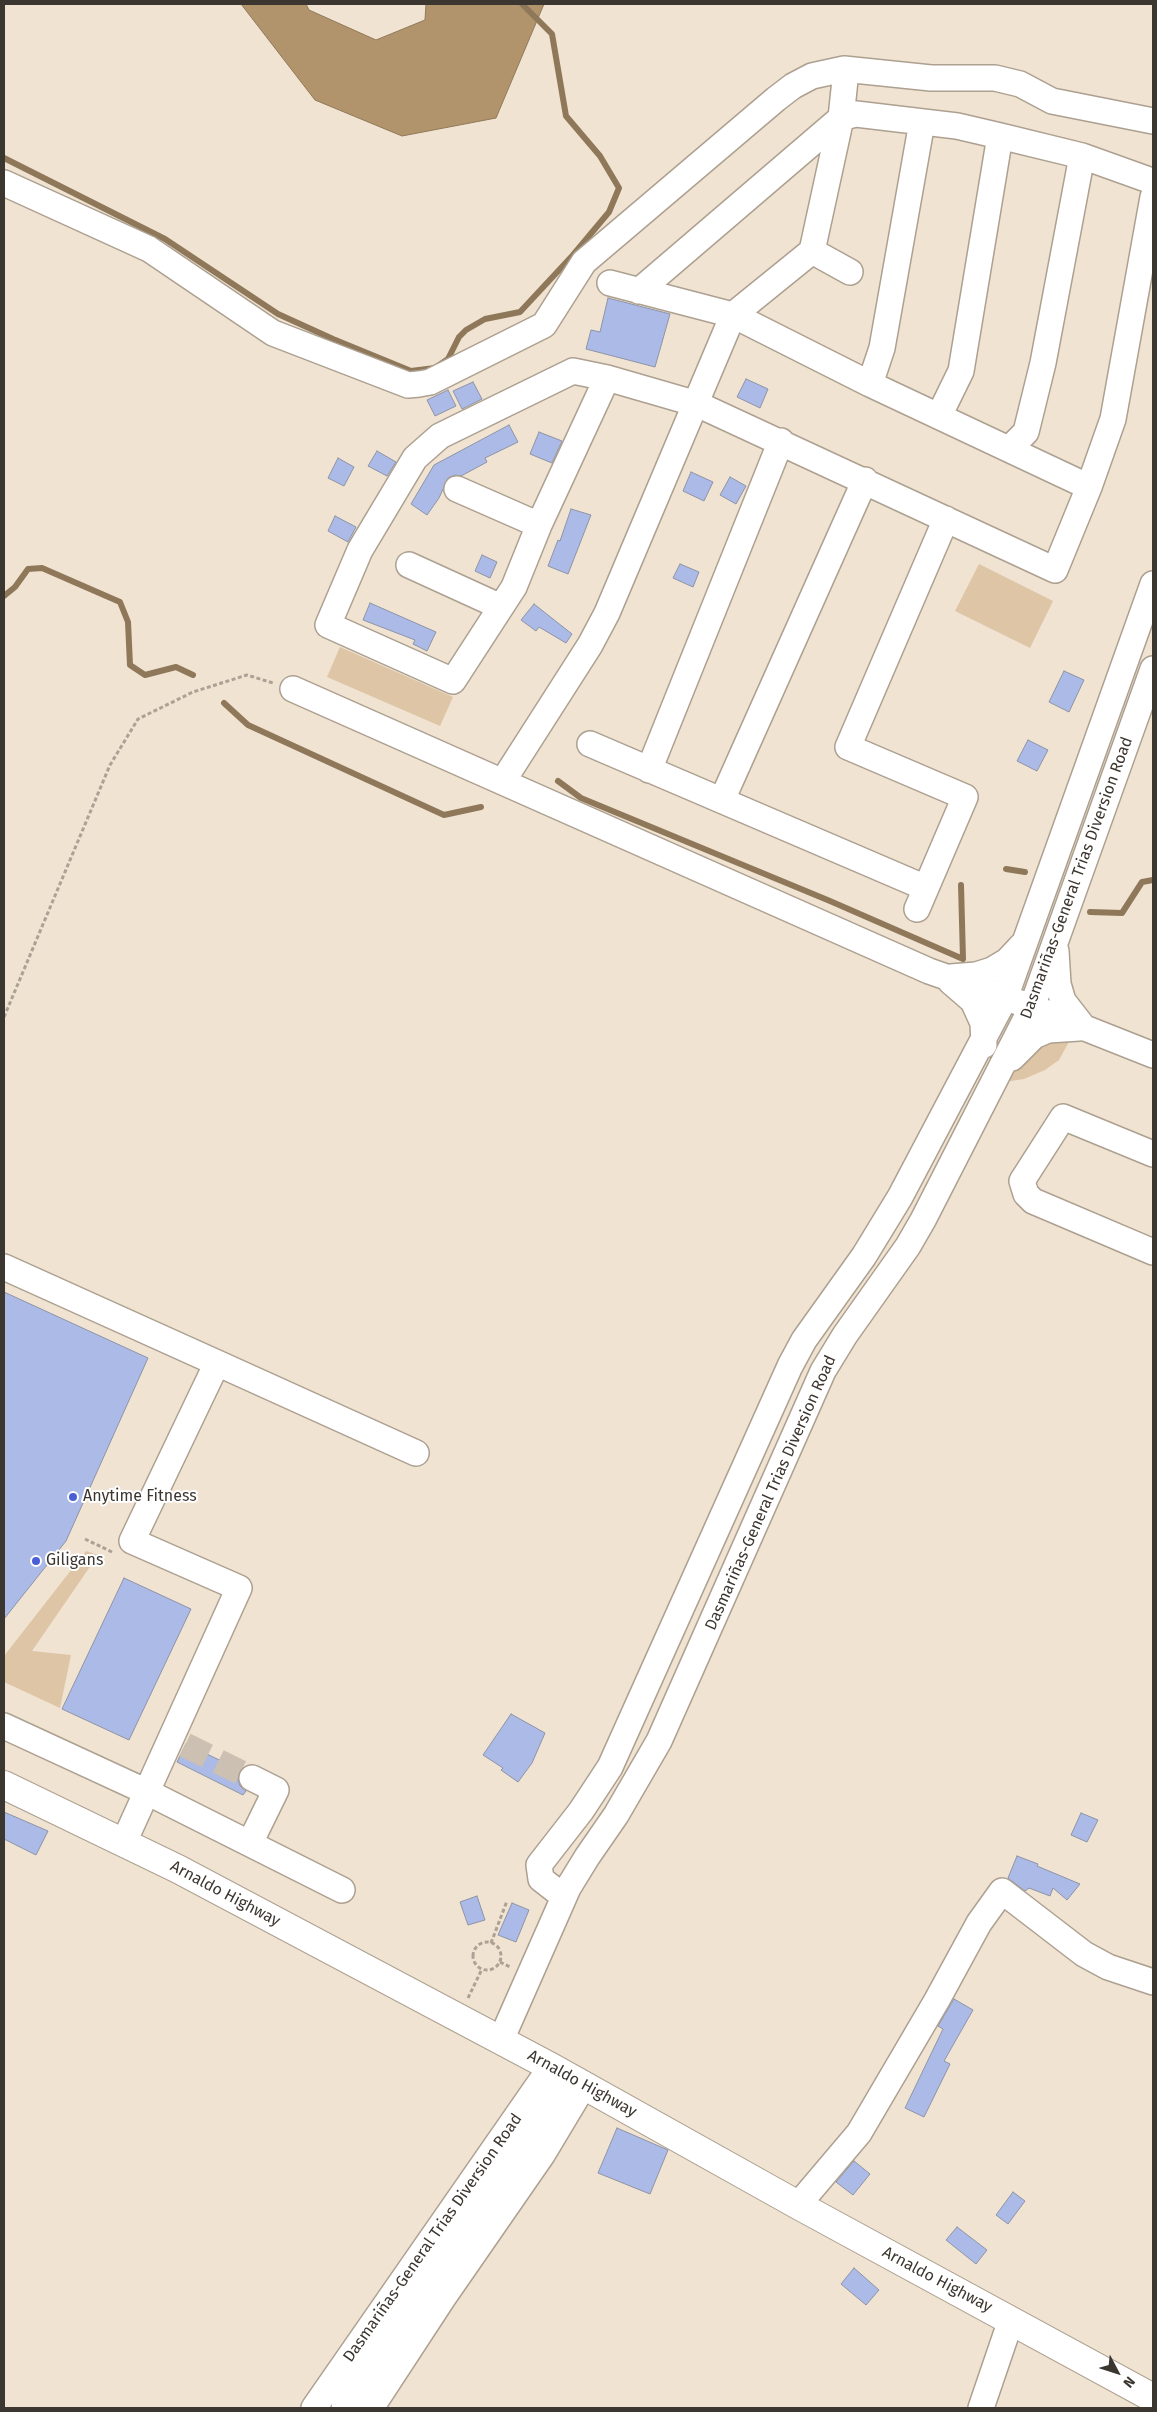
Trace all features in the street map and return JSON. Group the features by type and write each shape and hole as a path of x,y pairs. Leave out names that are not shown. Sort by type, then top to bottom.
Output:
{"main road":[{"name":"Arnaldo Highway","path":"4,1785 124,1842 569,2076 798,2205 1153,2398"}],"street":[{"path":"4,183 149,249 273,333 408,385 430,382 544,325 584,262 776,98 812,76 844,69 931,78 995,78 1020,84 1052,101 1153,122"},
{"path":"503,780 590,645 607,613 733,316 812,251 841,118 845,80"},
{"path":"639,290 841,118 856,114 957,126 1000,136 1082,156 1149,180 1153,184"},
{"path":"870,384 882,348 922,122"},
{"path":"939,416 961,371 1000,136"},
{"path":"1009,449 1026,432 1035,398 1082,156"},
{"path":"607,378 539,525 514,587 453,681 328,625 360,550 415,458 440,436 573,371 607,378 697,404 781,441 1055,570 1089,488 1112,419 1153,197"},
{"path":"812,251 850,272"},
{"path":"610,283 733,316 870,384 1089,488"},
{"path":"649,770 781,441"},
{"path":"722,800 865,480"},
{"path":"457,490 539,525"},
{"path":"590,744 722,800 921,899 965,797 848,747 946,519"},
{"path":"409,565 501,607"},
{"name":"Dasmariñas-General Trias Diversion Road","path":"564,1897 541,1879 539,1864 581,1811 610,1767 790,1366 804,1340 864,1256 900,1197 1005,998 1153,584"},
{"name":"Dasmariñas-General Trias Diversion Road","path":"501,2040 564,1897 587,1857 633,1788 659,1741 823,1371 845,1335 908,1246 1032,1007 1153,670"},
{"path":"294,689 946,977 1032,1007 1153,1055"},
{"path":"1056,940 1058,984 1063,1001 1084,1028"},
{"path":"946,977 976,975 992,970 1007,961 1024,942"},
{"path":"946,977 973,1001 983,1023 984,1087 975,1118"},
{"path":"997,1074 1034,1036 1048,1030 1084,1028"},
{"path":"1153,1154 1063,1117 1022,1182 1026,1194 1033,1201 1153,1252"},
{"path":"4,1267 416,1453"},
{"path":"124,1842 147,1792 178,1742 239,1588 132,1541 217,1363"},
{"path":"4,1726 147,1792 342,1890"},
{"path":"250,1843 276,1790 252,1778"},
{"path":"798,2205 859,2133 937,2000 979,1923 1002,1891 1084,1954 1108,1967 1153,1982"},
{"path":"371,2408 443,2298 542,2155 569,2076"},
{"name":"Dasmariñas-General Trias Diversion Road","path":"314,2408 569,2076"},
{"name":"Dasmariñas-General Trias Diversion Road","path":"344,2408 569,2076"},
{"path":"981,2408 1011,2320"}],"path":[{"path":"4,1017 110,765 138,719 193,692 246,675 294,689"},
{"path":"491,1943 507,1902"},
{"path":"491,1943 500,1953 500,1962 494,1968 482,1969 475,1964 475,1950 481,1944 491,1943"},
{"path":"458,2017 482,1969"}],"shaded area":[{"path":"241,4 306,4 309,10 376,40 425,20 426,4 544,4 496,118 402,136 315,100"},
{"path":"979,564 1053,601 1030,648 955,611"},
{"path":"340,647 453,697 440,726 327,677"},
{"path":"1054,1040 1070,1040 1059,1060 1045,1070 1024,1079 1004,1082 1039,1046"},
{"path":"86,1551 98,1555 32,1651 71,1655 60,1708 4,1682 4,1656"}],"building":[{"path":"608,298 670,314 655,367 586,349 591,330 600,332"},
{"path":"746,379 768,389 760,408 737,397"},
{"path":"473,382 482,399 462,409 453,391"},
{"path":"448,390 456,406 435,416 427,400"},
{"path":"509,425 518,442 485,458 487,462 461,476 455,475 448,478 439,498 427,515 411,504 434,465"},
{"path":"539,432 562,441 552,463 530,454"},
{"path":"377,451 396,462 387,476 368,466"},
{"path":"338,458 354,467 344,486 328,478"},
{"path":"691,472 713,482 704,501 683,491"},
{"path":"730,477 746,486 736,504 720,495"},
{"path":"571,509 591,515 568,574 548,566 558,540 560,541"},
{"path":"335,516 356,527 348,542 328,531"},
{"path":"482,555 497,562 490,578 475,571"},
{"path":"680,564 699,572 693,587 673,578"},
{"path":"370,603 436,632 427,651 413,644 415,640 363,620"},
{"path":"534,604 572,634 566,643 539,627 536,631 521,620"},
{"path":"1064,671 1084,680 1069,712 1049,702"},
{"path":"1028,740 1048,750 1037,771 1017,761"},
{"path":"4,1292 148,1358 66,1541 4,1619"},
{"path":"124,1578 191,1609 129,1740 62,1709"},
{"path":"511,1714 545,1733 532,1763 518,1782 501,1770 503,1768 483,1755"},
{"path":"186,1744 240,1770 238,1779 240,1786 246,1791 243,1795 177,1762"},
{"path":"4,1812 48,1831 36,1855 4,1839"},
{"path":"1081,1813 1098,1820 1087,1842 1071,1835"},
{"path":"1017,1856 1080,1884 1067,1900 1053,1888 1050,1896 1029,1888 1025,1891 1008,1878"},
{"path":"477,1896 485,1920 468,1925 460,1902"},
{"path":"512,1903 529,1910 516,1942 498,1935"},
{"path":"954,1999 973,2010 944,2061 950,2064 924,2117 905,2108 943,2029 938,2026"},
{"path":"617,2128 668,2150 650,2194 598,2173"},
{"path":"854,2161 870,2174 853,2195 836,2182"},
{"path":"1013,2192 1025,2201 1008,2224 996,2215"},
{"path":"957,2227 987,2250 976,2264 946,2240"},
{"path":"854,2268 879,2290 866,2305 841,2284"}],"waterway":[{"path":"4,158 165,239 278,314 411,371 435,368 448,359 459,337 466,330 485,319 520,312 573,255 609,212 619,188 600,156 566,116 552,34 522,4"},
{"path":"4,596 15,587 28,569 42,568 120,602 128,622 130,665 145,675 176,667 193,675"},
{"path":"224,703 248,725 444,815 481,807"},
{"path":"558,781 581,798 830,901 963,959 961,885"},
{"path":"1006,869 1025,872"},
{"path":"1090,912 1122,913 1142,882 1153,880"}],"tunnel":[{"path":"185,1745 252,1778"}],"place":[{"name":"Anytime Fitness","path":"73,1497"},
{"name":"Giligans","path":"36,1561"}]}
